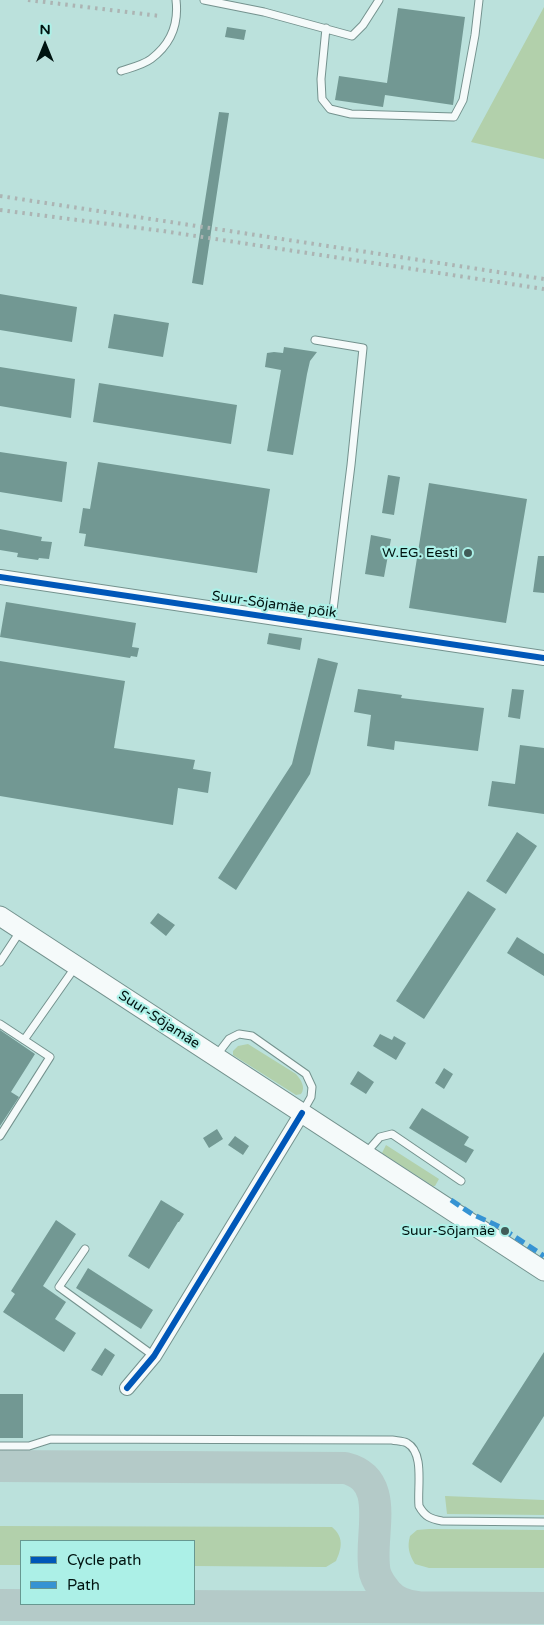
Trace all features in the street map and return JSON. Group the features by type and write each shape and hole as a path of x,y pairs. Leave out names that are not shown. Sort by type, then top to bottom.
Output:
{"main road":[{"name":"Suur-Sõjamäe","path":"0,916 544,1271"}],"street":[{"name":"Suur-Sõjamäe põik","path":"0,577 544,658"},
{"path":"127,1388 154,1356 302,1113"}],"lane":[{"path":"121,71 150,60 171,38 178,14 176,0"},
{"path":"204,0 264,12 352,36 363,25 379,0"},
{"path":"326,28 321,79 322,99 330,109 352,114 454,117 463,100 475,35 479,0"},
{"path":"315,340 363,348 331,626"},
{"path":"0,962 21,930"},
{"path":"24,1040 76,966"},
{"path":"0,1024 50,1058 0,1136"},
{"path":"216,1057 229,1039 239,1034 252,1036 306,1074 312,1087 311,1097 302,1113"},
{"path":"365,1154 380,1137 392,1134 461,1181"},
{"path":"85,1249 59,1287 154,1356"},
{"path":"0,1446 29,1446 51,1439 392,1440 406,1443 414,1448 419,1457 419,1506 430,1519 442,1521 544,1522"}],"green space":[{"path":"544,7 544,159 471,142"},
{"path":"248,1044 296,1074 303,1086 301,1094 296,1095 233,1055 233,1051 238,1046"},
{"path":"386,1145 439,1179 435,1186 382,1153"},
{"path":"445,1496 544,1500 544,1515 447,1514"},
{"path":"0,1526 332,1527 339,1535 341,1543 336,1561 326,1567 195,1566 195,1540 20,1540 20,1565 0,1565"},
{"path":"417,1530 544,1530 544,1568 429,1568 415,1564 409,1550 410,1536"}],"building":[{"path":"398,8 465,17 453,105 385,95 383,107 335,100 339,76 387,83"},
{"path":"227,27 246,30 244,40 225,37"},
{"path":"219,112 229,113 203,285 192,283"},
{"path":"0,294 77,307 72,342 0,330"},
{"path":"114,314 169,323 163,357 108,348"},
{"path":"284,347 317,352 310,361 293,455 267,451 281,370 265,367 267,353 283,353"},
{"path":"0,367 75,379 71,418 0,406"},
{"path":"99,383 237,405 231,444 93,422"},
{"path":"0,452 67,462 62,502 0,492"},
{"path":"98,462 270,489 257,573 84,546 86,534 79,533 83,508 90,509"},
{"path":"388,475 400,477 394,515 382,513"},
{"name":"W.EG. Eesti","path":"429,483 527,499 506,623 409,608"},
{"path":"0,529 42,537 41,541 52,542 49,559 39,558 38,560 17,557 18,553 0,550"},
{"path":"371,535 391,539 384,577 365,574"},
{"path":"538,556 544,556 544,593 533,592"},
{"path":"6,602 136,623 132,647 139,648 137,657 131,656 130,658 0,637"},
{"path":"269,633 302,638 300,650 267,644"},
{"path":"318,658 338,663 310,774 236,890 218,878 292,764"},
{"path":"0,661 125,681 114,748 195,760 193,769 211,772 208,793 178,788 173,825 0,796"},
{"path":"358,689 402,695 401,698 484,708 478,751 395,741 394,750 367,746 371,715 354,712"},
{"path":"512,689 524,690 520,719 508,717"},
{"path":"520,745 544,748 544,814 488,806 492,781 515,784"},
{"path":"517,832 537,846 506,894 486,881"},
{"path":"468,891 496,909 424,1019 396,1001"},
{"path":"158,913 175,925 166,936 150,923"},
{"path":"517,937 544,954 544,976 507,953"},
{"path":"0,1030 35,1054 11,1092 19,1097 0,1126"},
{"path":"380,1034 392,1040 394,1036 406,1043 396,1060 373,1046"},
{"path":"444,1068 453,1074 444,1089 435,1083"},
{"path":"358,1071 374,1082 366,1094 350,1084"},
{"path":"422,1108 469,1137 464,1145 474,1150 466,1163 409,1128"},
{"path":"217,1129 223,1139 209,1148 203,1138"},
{"path":"235,1136 249,1146 243,1155 228,1145"},
{"path":"161,1200 184,1214 149,1269 128,1256"},
{"path":"56,1220 76,1234 43,1286 66,1302 55,1319 76,1333 64,1352 3,1312 15,1294 11,1291"},
{"path":"88,1268 153,1310 141,1329 76,1288"},
{"path":"105,1348 115,1355 102,1376 91,1370"},
{"path":"544,1352 544,1416 501,1483 472,1464"},
{"path":"0,1394 23,1394 23,1438 0,1438"}],"taxiway":[{"path":"0,1466 345,1468 360,1475 369,1485 374,1497 373,1559 377,1578 390,1596 397,1601 417,1607"},
{"path":"0,1605 544,1608"}],"railway":[{"path":"28,0 160,16"},
{"path":"0,196 544,279"},
{"path":"0,210 163,231 544,289"}],"marked path":[{"path":"451,1200 472,1214 500,1227 544,1256"}],"cycle path":[{"path":"0,577 544,658"},
{"path":"127,1388 154,1356 302,1113"}],"place":[{"name":"W.EG. Eesti","path":"468,553"},
{"name":"Suur-Sõjamäe","path":"505,1231"}]}
